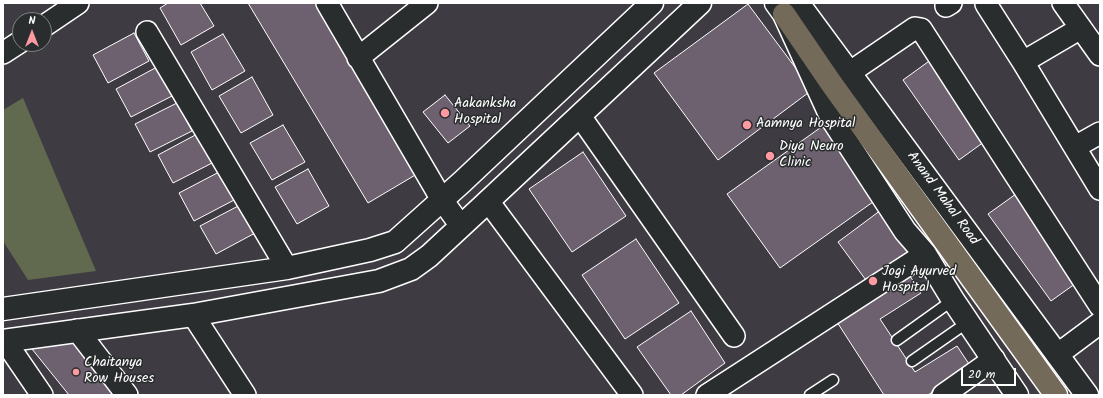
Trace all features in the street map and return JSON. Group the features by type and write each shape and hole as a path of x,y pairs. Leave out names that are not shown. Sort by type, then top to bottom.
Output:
{"highway":[{"path":"786,7 840,78 1056,395"}],"street":[{"path":"52,21 78,3"},
{"path":"358,58 427,3"},
{"path":"3,309 286,268 370,250 395,242 442,200 652,3"},
{"path":"42,395 4,341 193,315 379,281 411,269 461,226 700,3"},
{"path":"1063,3 1100,54"},
{"path":"986,4 1100,189"},
{"path":"330,5 358,58 442,200 461,226"},
{"path":"786,7 832,119 905,232 925,254 953,300 1017,395"},
{"path":"840,78 915,28 921,29 1100,306"},
{"path":"1023,62 1081,28"},
{"path":"147,32 286,268"},
{"path":"3,53 12,47"},
{"name":"Anand Mahal Road","path":"840,78 1087,395"},
{"path":"580,116 734,336"},
{"path":"1075,147 1100,133"},
{"path":"488,201 632,395"},
{"path":"707,395 925,254"},
{"path":"193,315 245,395"},
{"path":"1057,356 1100,323"},
{"path":"77,330 127,395"},
{"path":"943,395 994,359"}],"lane":[{"path":"897,340 953,300"},
{"path":"912,361 968,322"},
{"path":"810,395 833,380"}],"green space":[{"path":"23,98 96,271 28,280 3,241 3,110"}],"building":[{"path":"168,3 200,3 214,26 181,45 160,8"},
{"path":"248,3 321,3 422,171 368,203"},
{"path":"748,4 812,90 718,160 654,73"},
{"path":"134,33 149,61 108,83 93,55"},
{"path":"223,34 245,71 212,90 191,52"},
{"path":"932,59 988,139 959,160 903,80"},
{"path":"157,67 172,96 131,117 116,89"},
{"path":"252,77 273,115 241,133 219,96"},
{"path":"445,95 470,126 448,143 423,112"},
{"path":"177,103 192,131 150,152 135,124"},
{"path":"827,123 880,197 780,268 727,194"},
{"path":"283,125 305,162 272,180 250,143"},
{"path":"199,133 214,162 173,183 158,155"},
{"path":"583,152 626,216 572,252 529,189"},
{"path":"308,169 329,206 297,224 275,187"},
{"path":"221,171 236,199 194,221 179,193"},
{"path":"1016,194 1079,281 1051,301 988,214"},
{"path":"242,204 257,232 216,254 200,226"},
{"path":"881,210 914,256 871,287 838,242"},
{"path":"636,239 679,303 625,339 582,275"},
{"path":"910,276 921,293 880,319 915,372 957,346 971,367 928,395 884,395 837,322"},
{"path":"691,311 725,363 681,395 671,395 637,347"},
{"name":"Chaitanya Row Houses","path":"76,339 119,395 69,395 32,349"}],"place":[{"name":"Aakanksha Hospital","path":"445,113"},
{"name":"Aamnya Hospital","path":"747,125"},
{"name":"Diya Neuro Clinic","path":"770,156"},
{"name":"Jogi Ayurved Hospital","path":"873,281"},
{"name":"Chaitanya Row Houses","path":"76,372"}]}
